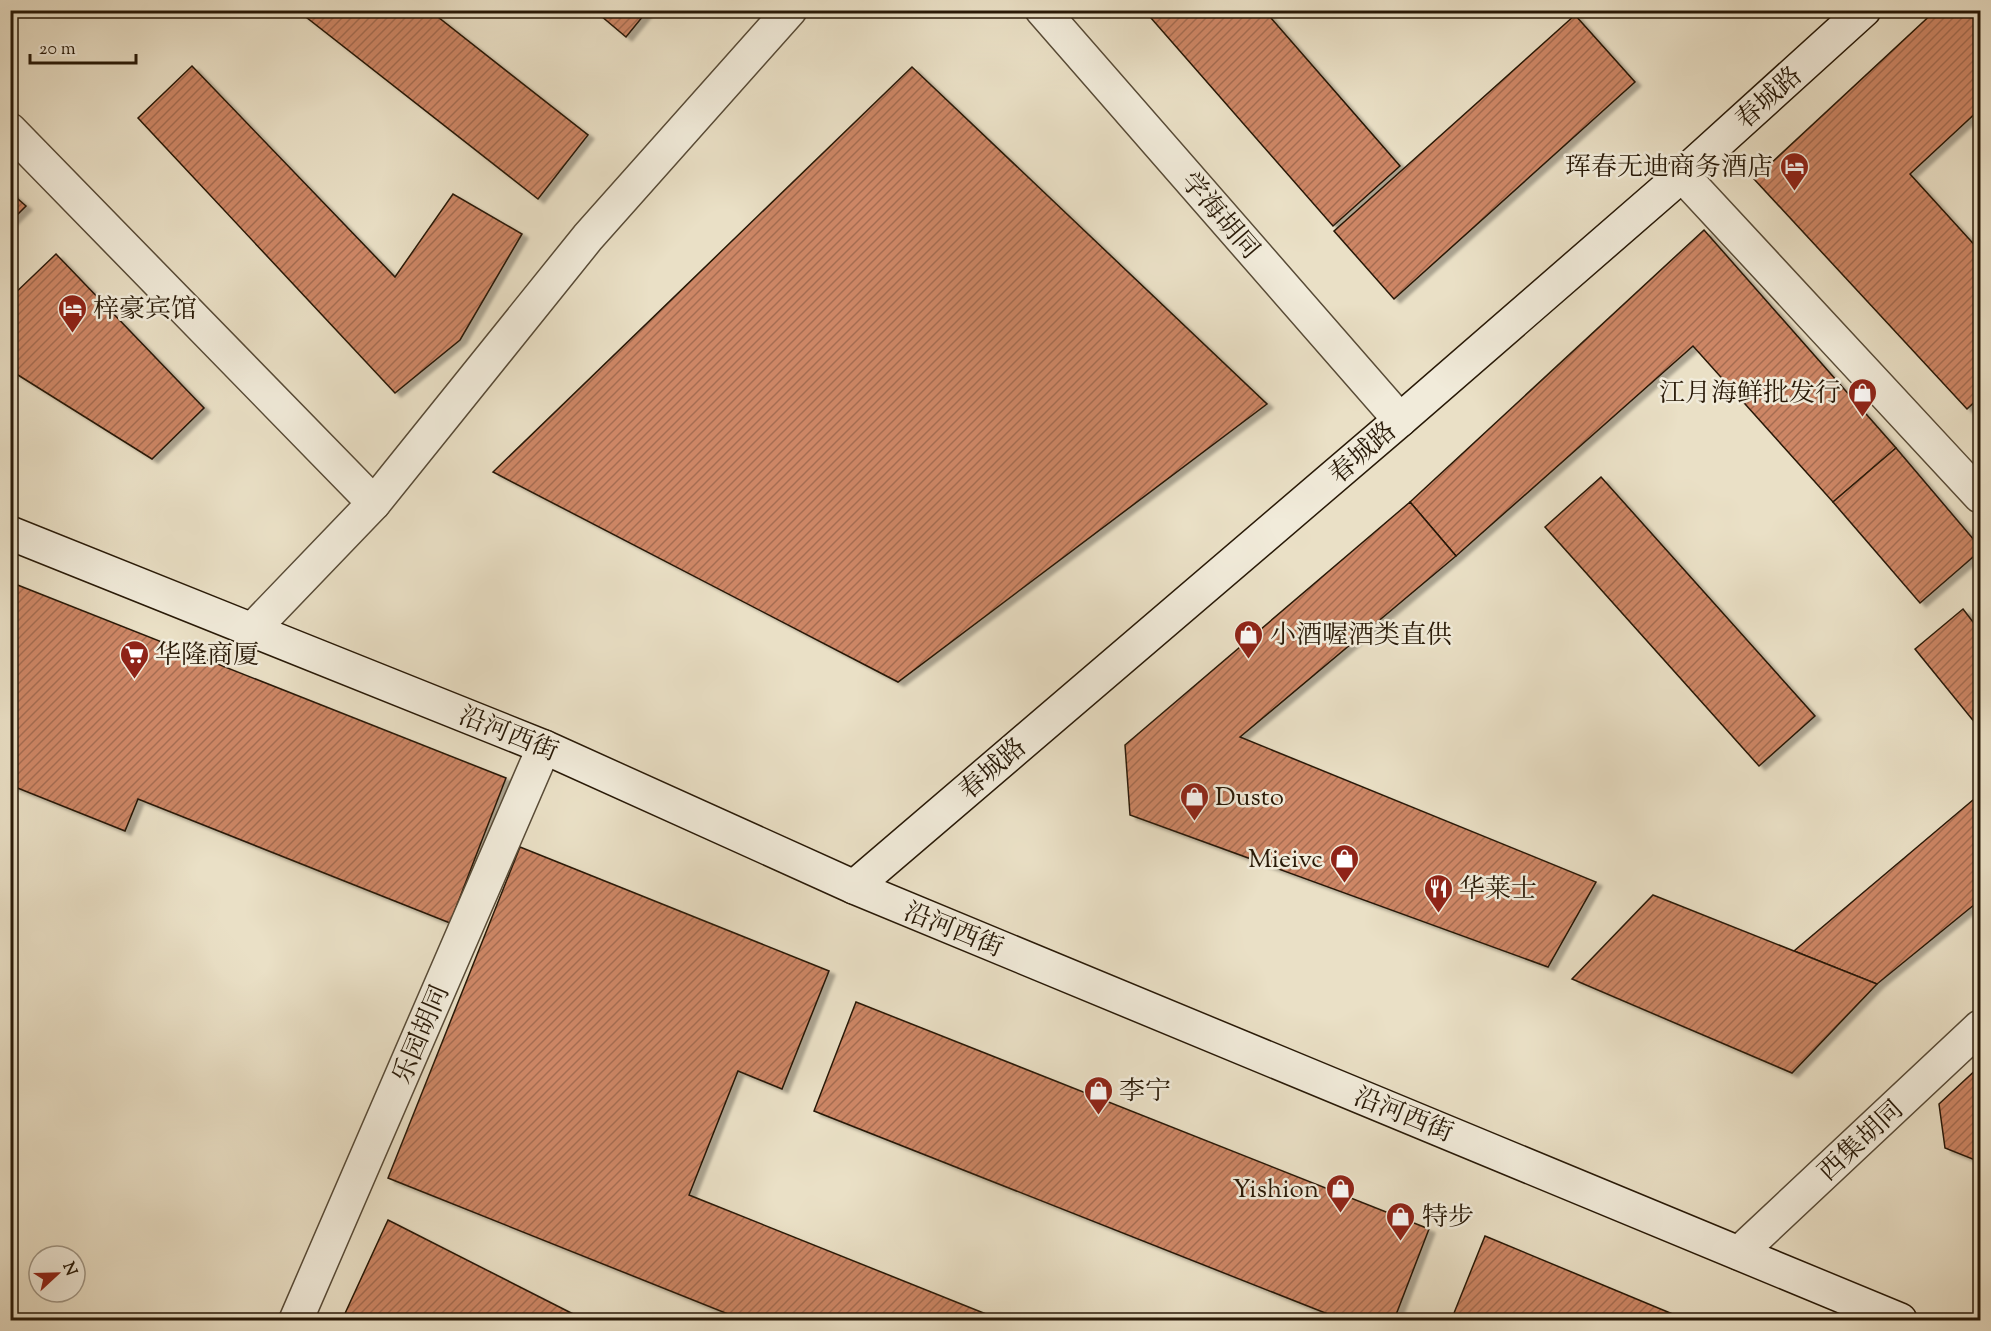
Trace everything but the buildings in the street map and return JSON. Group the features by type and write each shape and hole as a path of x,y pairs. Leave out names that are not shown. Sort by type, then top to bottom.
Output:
{"street":[{"path":"252,630 374,503 588,237 790,10"},
{"name":"学海胡同","path":"1042,10 1400,420"},
{"name":"春城路","path":"854,887 1400,420 1682,175 1864,10"},
{"path":"10,130 374,503"},
{"path":"1682,175 1980,496"},
{"name":"沿河西街","path":"10,533 544,747 854,887 1900,1320"},
{"name":"乐园胡同","path":"296,1320 544,747"},
{"name":"西集胡同","path":"1739,1253 1980,1027"}],"place":[{"name":"珲春无迪商务酒店","path":"1794,192"},
{"name":"梓豪宾馆","path":"72,334"},
{"name":"江月海鲜批发行","path":"1862,418"},
{"name":"小酒喔酒类直供","path":"1249,660"},
{"name":"华隆商厦","path":"134,680"},
{"name":"Dusto","path":"1194,822"},
{"name":"Mieivc","path":"1344,884"},
{"name":"华莱士","path":"1438,914"},
{"name":"李宁","path":"1098,1116"},
{"name":"Yishion","path":"1340,1214"},
{"name":"特步","path":"1401,1242"}]}
